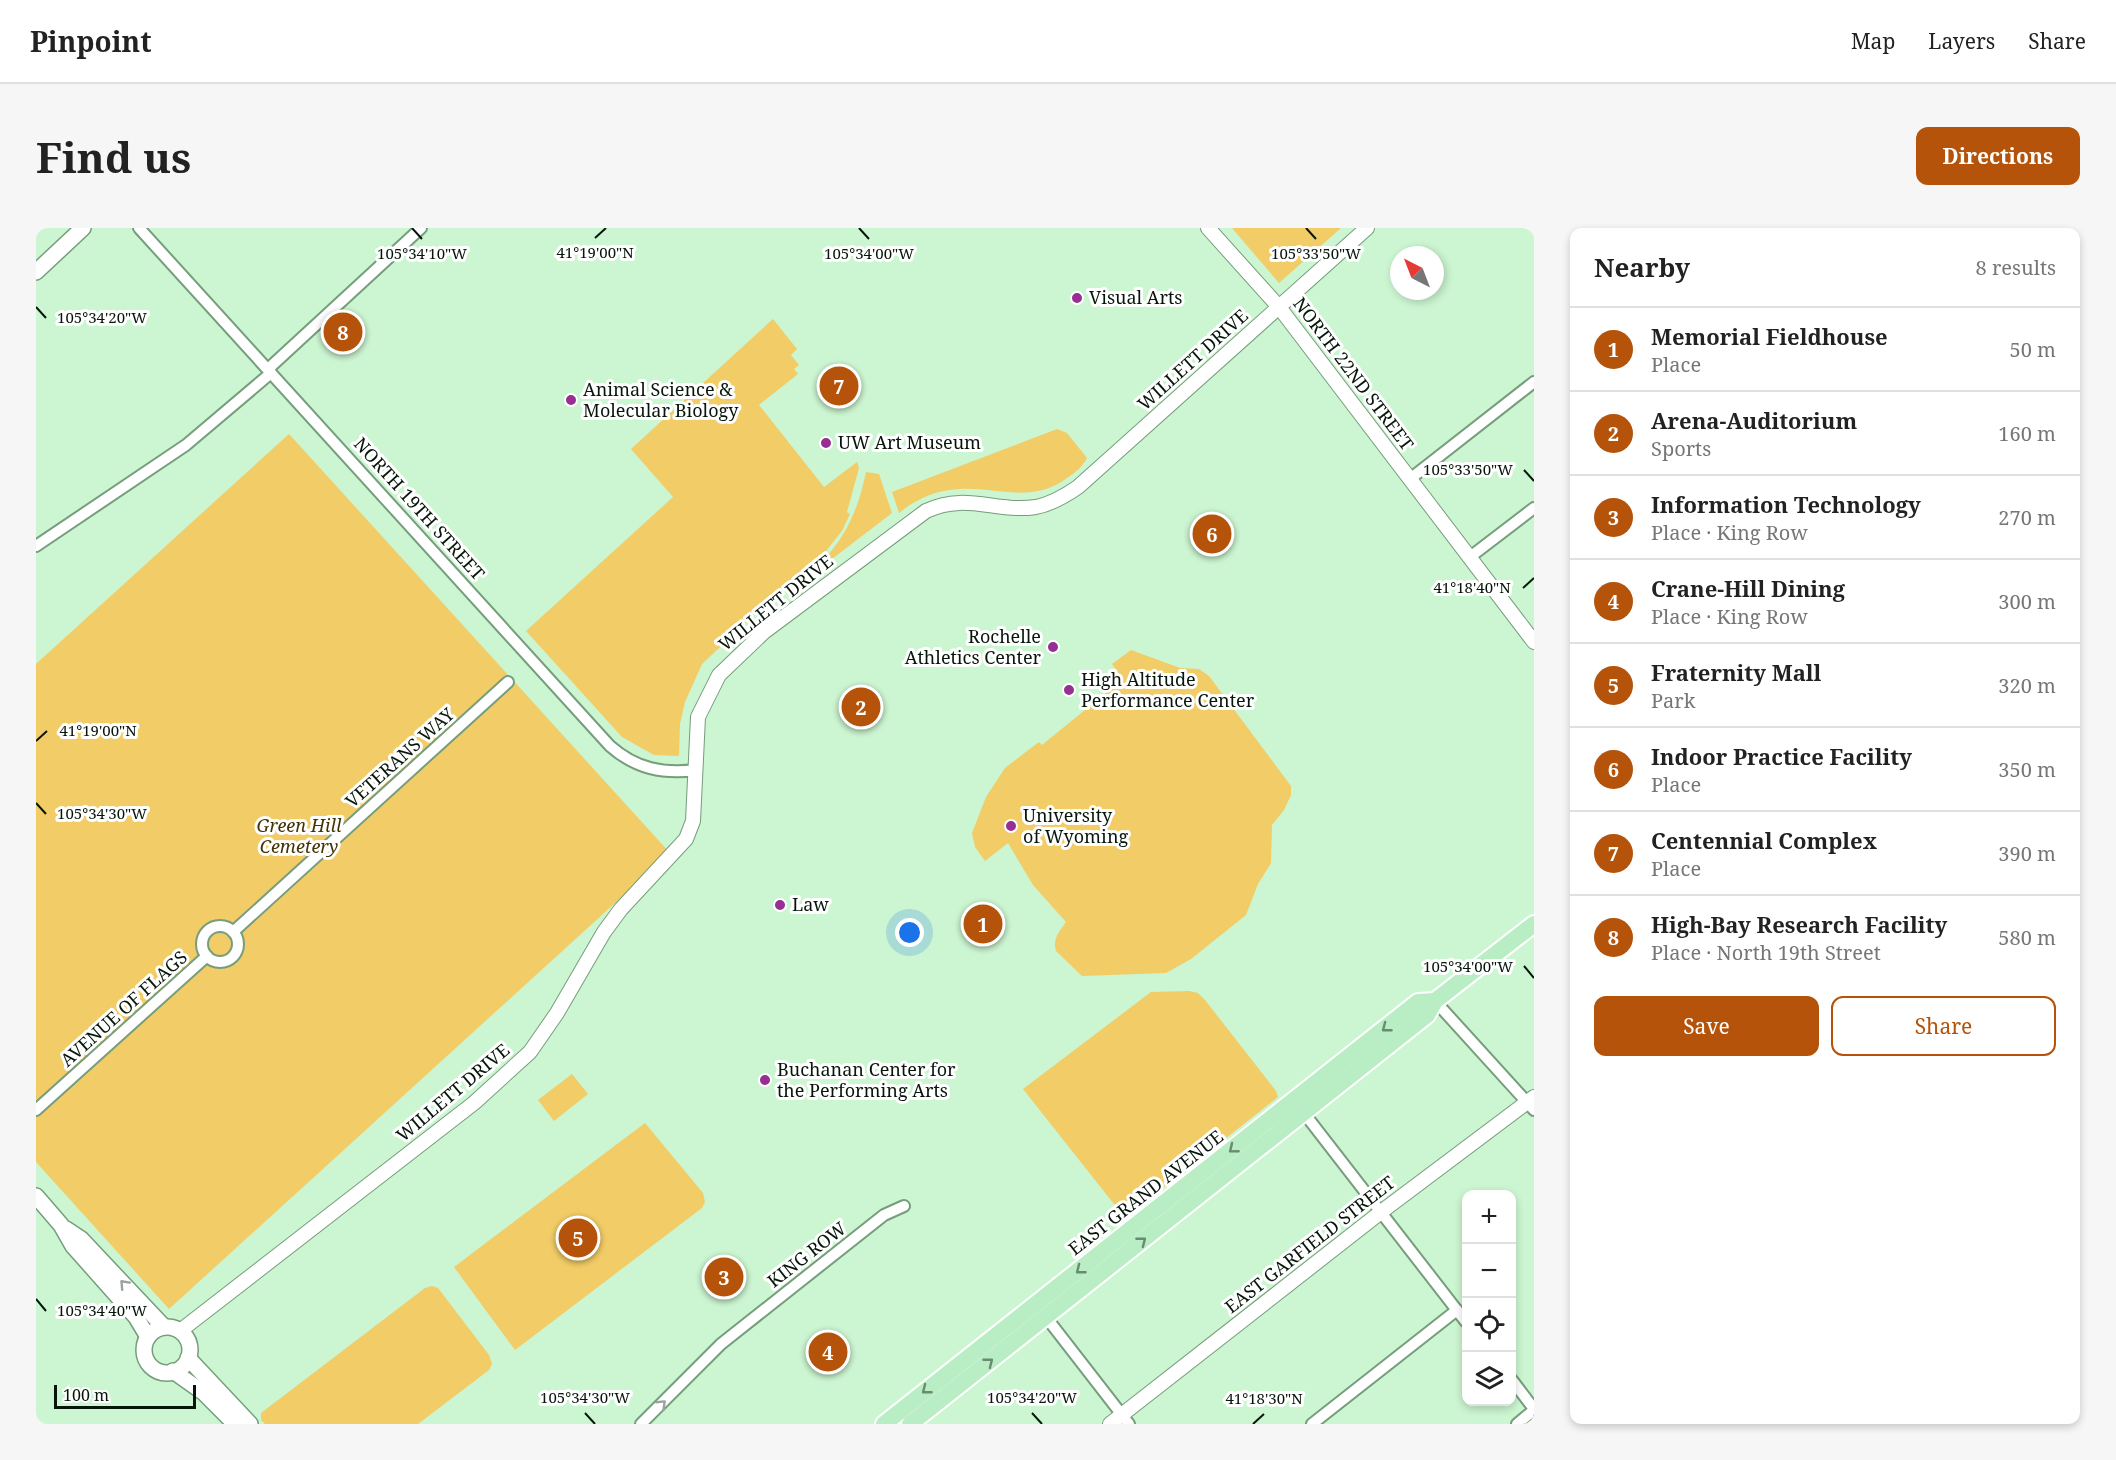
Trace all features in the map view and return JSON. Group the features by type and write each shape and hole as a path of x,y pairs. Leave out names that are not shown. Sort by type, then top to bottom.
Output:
{"main road":[{"path":"36,272 83,228"},
{"name":"EAST GRAND AVENUE","path":"910,1424 1427,1015 1435,1001 1534,924"},
{"name":"EAST GRAND AVENUE","path":"884,1424 1418,1002 1435,1001"},
{"path":"36,1196 61,1225 73,1246 136,1317 148,1337"},
{"path":"61,1225 81,1239 164,1327 180,1331 188,1342 188,1358 181,1367 173,1371 160,1372 148,1362 144,1353 148,1337 164,1327"},
{"path":"188,1358 250,1424"},
{"path":"173,1371 204,1393 235,1424"}],"street":[{"name":"NORTH 19TH STREET","path":"139,228 610,746 629,760 654,770 696,770"},
{"path":"36,546 186,445 269,371 421,228"},
{"name":"NORTH 22ND STREET","path":"1208,228 1279,307 1470,558 1532,635"},
{"name":"WILLETT DRIVE","path":"180,1331 474,1103 530,1052 557,1013 610,924 687,839 693,821 698,717 708,693 725,667 764,632 914,519 937,506 969,502 1027,507 1050,503 1078,487 1367,228"},
{"path":"1410,478 1534,382"},
{"path":"1470,558 1534,508"},
{"name":"VETERANS WAY","path":"233,932 508,682"},
{"path":"219,926 233,932 237,947 232,957 217,961 207,956 202,942 210,929 219,926"},
{"name":"AVENUE OF FLAGS","path":"36,1110 207,956"},
{"path":"1435,1001 1532,1103"},
{"name":"EAST GARFIELD STREET","path":"1110,1424 1125,1419 1381,1212 1532,1103"},
{"path":"1304,1113 1462,1316"},
{"name":"KING ROW","path":"641,1424 721,1344 884,1215 904,1206"},
{"path":"1312,1424 1457,1310"},
{"path":"1046,1317 1125,1419"},
{"path":"1516,1385 1534,1410 1517,1424"}],"green space":[{"path":"1232,228 1341,228 1279,283"},
{"path":"773,319 797,349 791,355 799,365 794,369 798,374 759,405 824,487 857,462 859,468 847,512 850,514 842,531 817,562 779,592 702,664 685,702 680,724 679,756 654,755 622,737 526,631 673,497 631,449"},
{"path":"1057,429 1067,433 1087,458 1076,472 1054,486 1028,492 973,489 942,491 912,503 899,513 892,492"},
{"name":"Green Hill Cemetery","path":"289,434 670,853 169,1309 36,1162 36,664"},
{"path":"866,472 879,474 892,513 798,585 834,548 850,522 862,491"},
{"path":"1131,650 1180,668 1199,669 1209,676 1291,786 1291,795 1284,810 1272,825 1271,863 1258,884 1246,915 1191,959 1166,973 1082,976 1056,951 1056,939 1066,922 1033,885 1008,843 985,861 975,847 972,833 986,797 1005,768 1039,742 1042,745 1123,679 1112,664"},
{"path":"1189,991 1198,993 1205,1000 1276,1091 1278,1097 1125,1218 1023,1089 1151,992"},
{"path":"572,1074 588,1094 554,1121 538,1100"},
{"path":"645,1123 703,1193 705,1202 702,1208 515,1350 454,1267"},
{"path":"432,1286 438,1288 489,1355 492,1364 489,1370 418,1424 265,1424 261,1420 261,1413 425,1288"}],"place":[{"name":"Visual Arts","path":"1077,298"},
{"name":"High-Bay Research Facility","path":"343,332"},
{"name":"Centennial Complex","path":"839,386"},
{"name":"Animal Science & Molecular Biology","path":"571,400"},
{"name":"UW Art Museum","path":"826,443"},
{"name":"Indoor Practice Facility","path":"1212,534"},
{"name":"Rochelle Athletics Center","path":"1053,647"},
{"name":"High Altitude Performance Center","path":"1069,690"},
{"name":"Arena-Auditorium","path":"861,707"},
{"name":"University of Wyoming","path":"1011,826"},
{"name":"Law","path":"780,905"},
{"name":"Memorial Fieldhouse","path":"983,924"},
{"name":"Buchanan Center for the Performing Arts","path":"765,1080"},
{"name":"Fraternity Mall","path":"578,1238"},
{"name":"Information Technology","path":"724,1277"},
{"name":"Crane-Hill Dining","path":"828,1352"}]}
